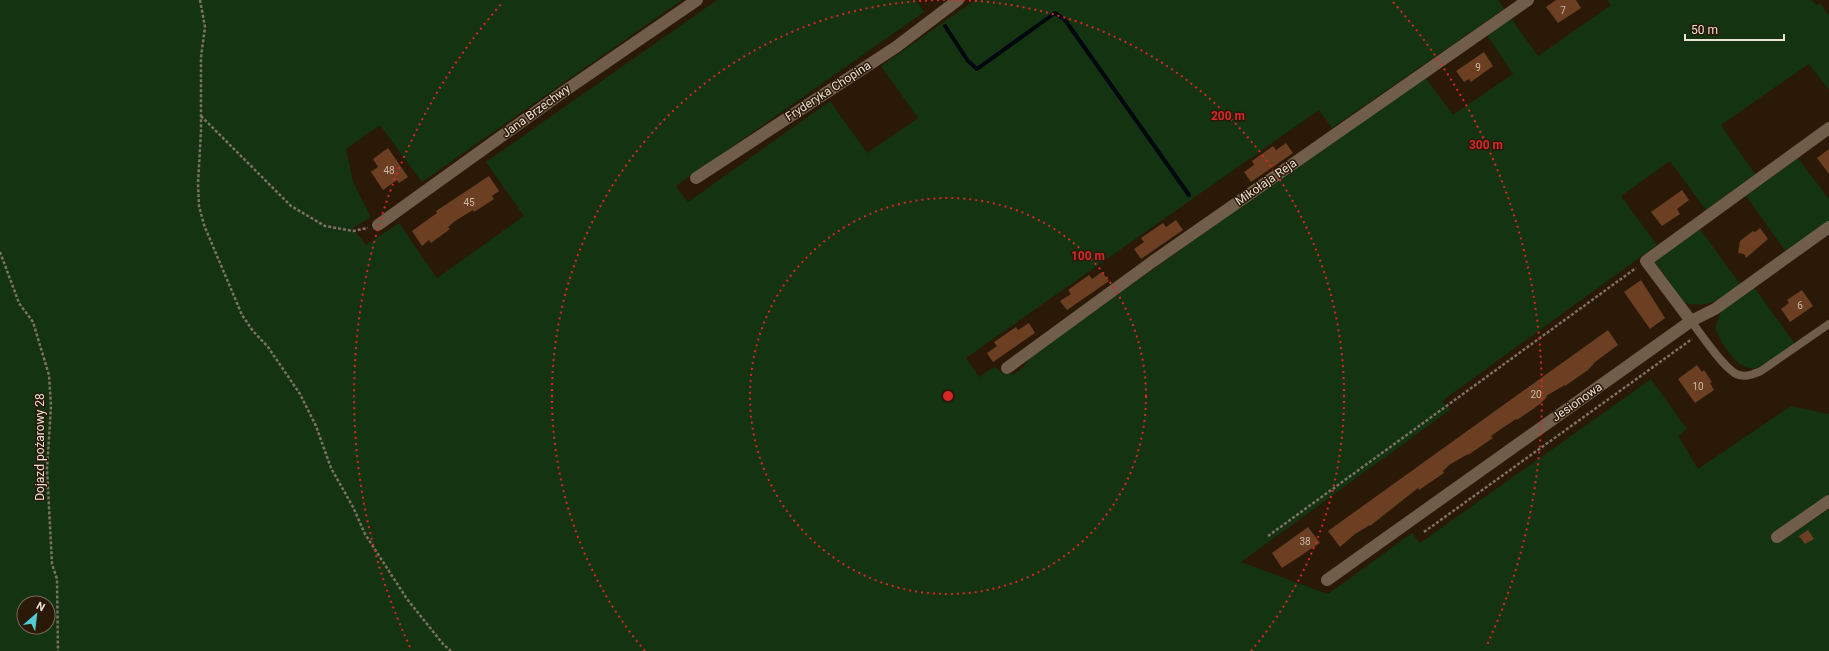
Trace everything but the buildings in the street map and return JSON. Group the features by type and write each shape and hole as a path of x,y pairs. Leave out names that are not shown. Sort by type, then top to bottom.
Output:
{"street":[{"name":"Jana Brzechwy","path":"378,225 566,90 697,0"},
{"name":"Fryderyka Chopina","path":"696,178 896,47 958,0"},
{"name":"Mikołaja Reja","path":"1007,368 1145,266 1528,0"},
{"path":"1691,321 1646,261 1829,128"},
{"name":"Jesionowa","path":"1327,580 1691,321 1715,309 1829,227"},
{"path":"1777,537 1829,501"}],"lane":[{"path":"1691,321 1730,371 1740,375 1749,376 1761,371 1829,324"}],"path":[{"path":"200,0 205,27 201,57 201,116 198,183 199,206 204,225 242,315 253,331 272,352 300,394 316,426 331,468 353,507 365,534 407,599 443,644 451,651"},
{"path":"201,116 291,206 325,226 353,231 378,225"},
{"name":"Dojazd pożarowy 28","path":"0,252 19,303 33,322 49,375 51,406 47,469 52,564 57,579 58,651"},
{"path":"1268,536 1646,261"},
{"path":"1424,532 1700,333"}],"green space":[{"path":"0,0 682,0 422,182 380,125 346,149 353,182 371,217 353,228 366,245 399,223 437,278 524,216 486,162 717,0 916,0 924,12 676,186 688,202 830,101 867,153 918,118 881,66 975,0 1498,0 1504,9 1332,128 1319,110 966,358 979,377 994,367 1006,374 1012,374 1020,370 1033,354 1425,77 1453,115 1513,74 1486,34 1510,17 1538,56 1611,5 1607,0 1812,0 1816,5 1820,3 1829,15 1829,90 1809,64 1721,125 1755,174 1706,210 1670,161 1621,196 1657,245 1442,401 1450,410 1241,562 1328,594 1412,533 1420,543 1651,379 1687,429 1678,436 1698,469 1791,406 1829,414 1829,494 1773,534 1779,543 1829,509 1829,651 0,651"},
{"path":"1798,158 1829,199 1829,221 1786,252 1746,196"},
{"path":"1700,229 1741,285 1721,298 1702,305 1685,303 1655,262"},
{"path":"1754,287 1795,344 1764,365 1756,368 1749,368 1736,361 1725,348 1715,328 1721,311"}],"waterway":[{"path":"945,26 968,61 977,69 1055,13 1065,20 1189,195"}]}
